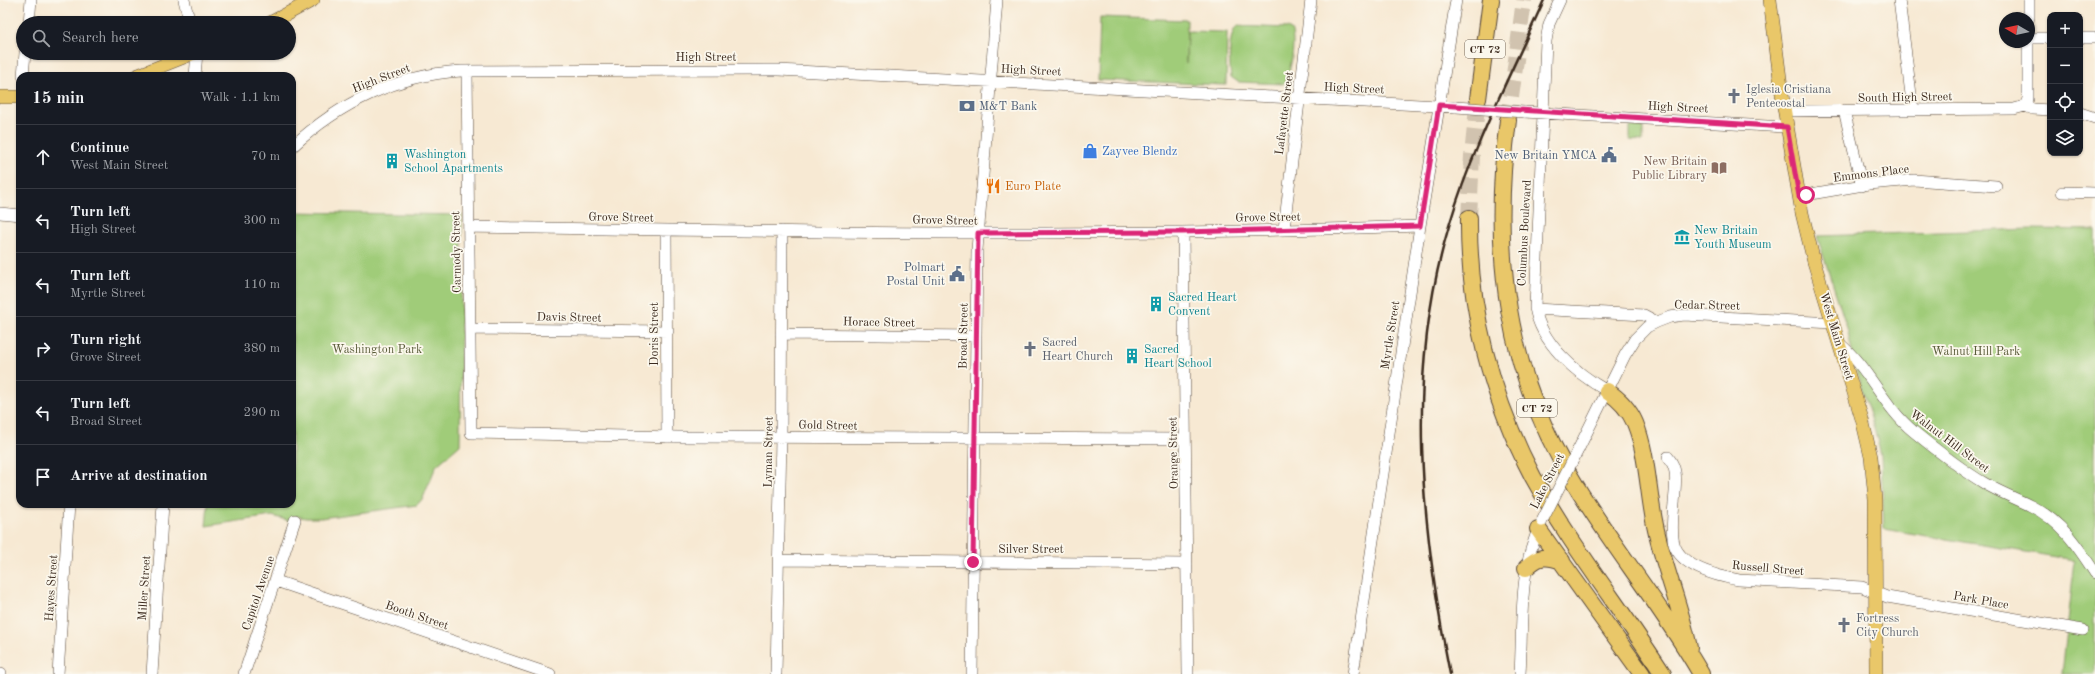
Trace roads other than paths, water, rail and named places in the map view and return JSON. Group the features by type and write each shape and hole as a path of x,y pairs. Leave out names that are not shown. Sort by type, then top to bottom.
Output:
{"highway":[{"name":"CT 72","path":"1478,99 1491,0"},
{"name":"CT 72","path":"1508,120 1501,194 1502,263 1514,334 1528,384 1546,431 1573,482 1701,674"},
{"name":"CT 72","path":"1469,218 1470,272 1477,316 1495,386 1512,432 1533,476 1552,507 1663,674"},
{"path":"1607,391 1619,400 1630,412 1638,431 1656,530 1680,609 1691,657"},
{"path":"1540,525 1562,561 1642,674"},
{"path":"1526,568 1533,561 1542,557 1550,557 1562,561"}],"main road":[{"path":"283,16 313,0"},
{"name":"West Main Street","path":"1770,0 1787,127 1799,196 1812,255 1865,430 1871,457 1875,499 1876,674"},
{"path":"146,72 178,60"},
{"path":"0,97 16,97"}],"street":[{"path":"30,16 31,0"},
{"path":"184,0 188,16"},
{"name":"Broad Street","path":"972,674 978,233 997,0"},
{"name":"Lafayette Street","path":"1284,229 1311,0"},
{"name":"Myrtle Street","path":"1353,674 1420,226 1456,0"},
{"name":"Columbus Boulevard","path":"1560,0 1550,24 1547,36 1534,295 1535,310 1542,331 1552,347 1591,381 1607,391"},
{"path":"1899,0 1913,110"},
{"path":"2029,0 2029,12"},
{"path":"2035,38 2047,38"},
{"path":"2083,38 2095,38"},
{"path":"2025,106 2028,96 2028,48"},
{"path":"23,72 24,60"},
{"path":"195,72 196,60"},
{"name":"High Street","path":"296,144 325,119 372,92 416,77 467,71 771,70 1439,105 1524,112 1787,127"},
{"name":"Carmody Street","path":"467,71 471,433"},
{"name":"South High Street","path":"1785,111 2014,109 2025,106 2033,109 2047,110"},
{"path":"1844,110 1862,186"},
{"path":"2083,114 2095,118"},
{"name":"Emmons Place","path":"1799,196 1862,186 1917,180 1996,186"},
{"path":"2062,192 2095,193"},
{"path":"0,213 16,215"},
{"name":"Grove Street","path":"469,227 666,231 978,233 1183,232 1420,226"},
{"name":"Doris Street","path":"666,231 668,331 667,437"},
{"name":"Lyman Street","path":"776,674 781,438 782,231"},
{"name":"Orange Street","path":"1183,232 1188,674"},
{"path":"1535,310 1644,315 1657,322"},
{"name":"Cedar Street","path":"1657,322 1670,317 1684,315 1833,323"},
{"name":"Lake Street","path":"1520,674 1526,568 1530,548 1607,391 1632,344 1644,330 1657,322"},
{"name":"Davis Street","path":"470,329 668,331"},
{"name":"Horace Street","path":"781,334 976,336"},
{"name":"Walnut Hill Street","path":"1839,343 1859,362 1886,402 1907,425 1980,480 2032,506 2053,520 2075,541 2095,573"},
{"name":"Gold Street","path":"471,433 781,438 1186,439"},
{"name":"Russell Street","path":"1668,457 1674,465 1676,477 1673,540 1679,554 1689,562 1721,577 1745,580 1862,587 1875,592"},
{"name":"Hayes Street","path":"58,674 69,508"},
{"name":"Miller Street","path":"152,674 163,508"},
{"name":"Capitol Avenue","path":"244,674 295,520"},
{"name":"Silver Street","path":"779,560 1187,564"},
{"name":"Booth Street","path":"276,581 550,674"},
{"name":"Park Place","path":"1875,592 1886,597 2083,630"}],"tunnel":[{"path":"1508,120 1524,0"},
{"path":"1469,218 1472,155 1478,99"}],"railway":[{"path":"1450,674 1431,562 1425,506 1422,450 1422,393 1427,337 1435,281 1458,197 1480,140 1544,0"}],"place":[{"name":"Iglesia Cristiana Pentecostal","path":"1734,96"},
{"name":"M&T Bank","path":"967,106"},
{"name":"Zayvee Blendz","path":"1090,151"},
{"name":"New Britain YMCA","path":"1609,155"},
{"name":"Washington School Apartments","path":"392,161"},
{"name":"New Britain Public Library","path":"1719,168"},
{"name":"Euro Plate","path":"993,186"},
{"name":"New Britain Youth Museum","path":"1682,237"},
{"name":"Polmart Postal Unit","path":"957,274"},
{"name":"Sacred Heart Convent","path":"1156,304"},
{"name":"Sacred Heart Church","path":"1030,349"},
{"name":"Sacred Heart School","path":"1132,356"},
{"name":"Fortress City Church","path":"1844,625"}],"park label":[{"name":"Washington Park","path":"377,349"},
{"name":"Walnut Hill Park","path":"1976,351"}]}
